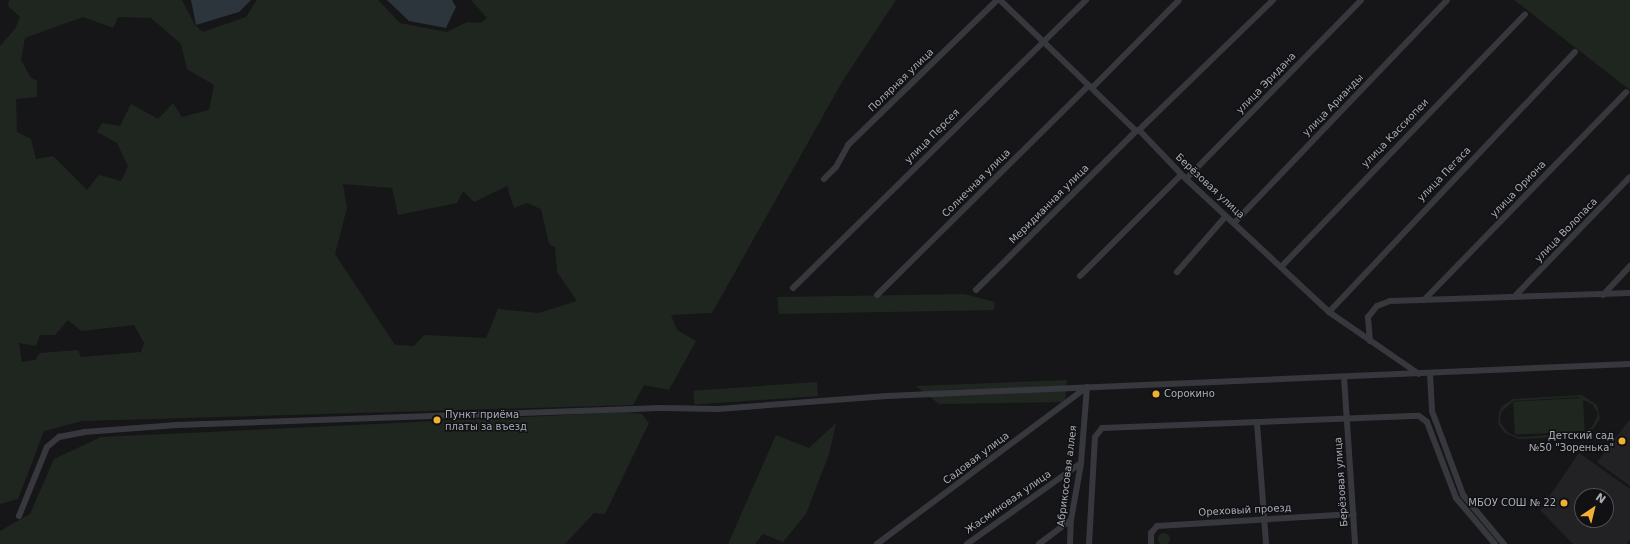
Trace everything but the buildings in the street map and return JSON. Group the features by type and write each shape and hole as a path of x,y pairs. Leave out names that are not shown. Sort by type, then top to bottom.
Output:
{"street":[{"name":"Берёзовая улица","path":"999,0 1328,312 1419,374"},
{"name":"Полярная улица","path":"824,179 836,167 848,145 999,0"},
{"name":"улица Персея","path":"794,288 1086,0"},
{"name":"Солнечная улица","path":"877,295 1179,0"},
{"name":"Меридианная улица","path":"976,290 1137,130 1272,0"},
{"name":"улица Эридана","path":"1080,276 1184,177 1361,0"},
{"name":"улица Арианды","path":"1234,223 1446,0"},
{"name":"улица Кассиопеи","path":"1281,267 1525,14"},
{"name":"улица Пегаса","path":"1328,312 1574,52"},
{"name":"улица Ориона","path":"1424,300 1626,92"},
{"name":"улица Волопаса","path":"1516,296 1630,177"},
{"path":"1177,272 1226,216"},
{"path":"1603,295 1630,266"},
{"path":"1370,341 1368,317 1377,306 1390,301 1630,293"},
{"path":"19,516 47,448 59,437 84,432 177,425 638,409 718,409 887,396 1630,364"},
{"path":"1430,373 1432,411 1462,495 1504,544"},
{"name":"Берёзовая улица","path":"1344,377 1355,544"},
{"name":"Абрикосовая аллея","path":"1070,544 1071,520 1081,463 1086,387"},
{"name":"Садовая улица","path":"877,544 1086,387"},
{"path":"1089,544 1095,437 1102,428 1419,416 1427,422 1456,498 1495,544"},
{"path":"1257,423 1266,544"},
{"name":"Жасминовая улица","path":"967,544 1081,463"},
{"name":"Ореховый проезд","path":"1151,544 1151,533 1157,526 1354,514"},
{"path":"1039,544 1071,520"}],"shaded area":[{"path":"9,0 182,0 195,25 203,32 246,17 257,0 378,0 400,23 447,32 467,22 481,23 487,18 471,0 896,0 842,82 712,313 671,315 677,330 696,341 669,390 644,385 633,405 82,421 44,431 18,499 0,504 0,46 15,29 20,17 8,6","holes":["83,17 113,28 118,17 151,18 181,44 187,69 214,85 209,110 182,117 173,103 158,119 131,104 120,126 102,123 97,132 117,143 128,166 121,181 99,175 87,190 53,156 36,159 31,139 17,132 16,99 37,97 37,81 31,78 21,60 25,38","343,184 392,188 398,215 457,203 463,191 474,202 507,186 514,208 527,203 541,209 549,244 555,247 557,272 577,301 539,313 498,309 486,338 424,335 414,346 395,345 335,254 347,208","68,320 81,331 134,325 144,343 141,352 81,357 78,350 40,353 35,360 22,362 19,343 36,346 40,335 55,335"]},
{"path":"191,0 251,0 239,12 196,25"},
{"path":"387,0 452,0 456,7 446,28 409,21"},
{"path":"1514,0 1630,0 1630,90"},
{"path":"964,294 995,302 994,310 779,314 777,297"},
{"path":"1067,380 1065,402 939,404 916,386"},
{"path":"817,382 818,396 694,405 693,391"},
{"path":"1582,395 1597,405 1600,419 1593,429 1579,436 1519,439 1505,433 1498,424 1499,412 1502,406 1513,399","holes":["1578,397 1593,405 1598,414 1592,427 1581,433 1519,437 1508,433 1500,422 1501,412 1514,401"]},
{"path":"1583,398 1585,431 1515,435 1513,402"},
{"path":"627,412 642,414 649,423 605,514 594,513 565,544 0,544 0,531 30,514 54,459 101,437"},
{"name":"Детский сад №50 \"Зоренька\"","path":"1630,419 1630,486 1597,462"},
{"path":"836,423 829,454 806,514 783,542 763,534 755,544 728,544 776,435 809,448"},
{"name":"МБОУ СОШ № 22","path":"1579,453 1630,489 1630,539 1627,544 1573,544 1540,510"},
{"path":"1162,533 1166,533 1170,539 1166,545 1162,545 1158,541 1158,537"}],"place":[{"name":"Сорокино","path":"1156,394"},
{"name":"Пункт приёма платы за въезд","path":"437,420"},
{"name":"Детский сад №50 \"Зоренька\"","path":"1622,441"},
{"name":"МБОУ СОШ № 22","path":"1564,503"}]}
